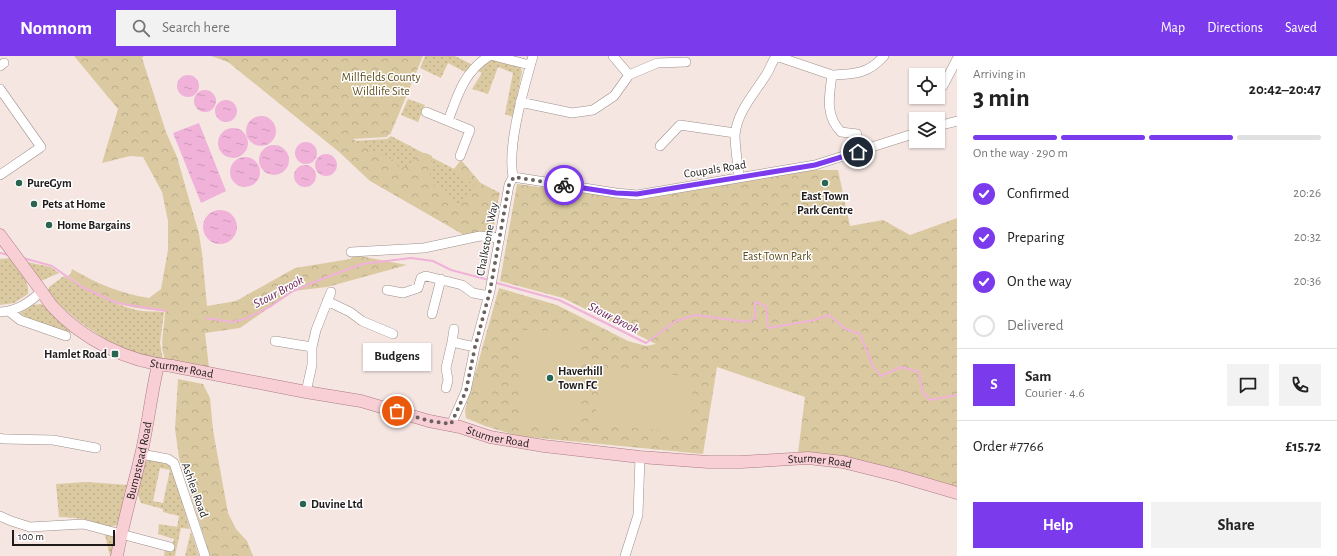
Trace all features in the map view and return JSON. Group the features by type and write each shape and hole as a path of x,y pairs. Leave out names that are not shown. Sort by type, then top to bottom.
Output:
{"main road":[{"name":"Sturmer Road","path":"0,235 52,305 65,318 86,335 101,344 125,355 158,365 172,366 361,401 429,421 451,424 490,437 544,446 640,457 715,462 808,458 842,462 899,476 957,494"},
{"name":"Bumpstead Road","path":"117,556 141,454 158,365"}],"street":[{"path":"448,120 461,86 474,68 489,56"},
{"path":"494,56 530,65"},
{"name":"Chalkstone Way","path":"451,424 466,391 475,347 489,294 509,185 514,177 512,169 514,139 520,102 533,56"},
{"path":"613,56 629,75"},
{"path":"739,178 736,133 740,118 747,102 776,56 832,75 860,73 876,65 884,56"},
{"path":"945,82 957,59"},
{"path":"520,102 572,113 593,110 614,96 629,75 657,63 686,62"},
{"path":"832,75 828,99 831,117 841,132 857,134"},
{"path":"0,89 42,147 0,175"},
{"path":"426,112 470,130 460,156"},
{"path":"945,124 957,121"},
{"path":"660,146 680,126 736,133"},
{"name":"Coupals Road","path":"514,177 616,193 637,194 815,165 909,135"},
{"path":"351,252 424,248 480,236 500,238"},
{"path":"387,290 403,293 418,288 421,278 426,276 462,285 473,293 489,294"},
{"path":"432,314 441,279"},
{"path":"0,312 10,312 30,301 42,291"},
{"path":"306,392 312,365 312,347 329,296 362,322 393,334"},
{"path":"10,312 20,320 66,336"},
{"path":"446,388 448,380 446,368 454,329"},
{"path":"275,341 312,347"},
{"path":"452,342 475,347"},
{"path":"0,438 53,440 96,448"},
{"name":"Ashlea Road","path":"141,454 168,459 174,463 206,556"},
{"path":"625,556 638,515 640,457"},
{"path":"0,516 30,527 83,524 170,548"}],"green space":[{"path":"74,56 144,56 142,58 166,132 177,157 199,234 207,306 236,301 295,268 350,259 354,255 407,265 327,287 293,291 240,328 205,333 209,368 166,361 162,349 165,311 135,308 112,302 95,294 68,276 72,269 109,287 149,298 161,289 168,250 168,221 162,192 143,157 130,156 102,163 118,109"},
{"name":"Millfields County Wildlife Site","path":"211,56 423,56 390,135 389,134 387,137 353,139 369,150 379,152 395,161 399,168 407,167 418,153 426,153 432,156 430,175 434,186 448,192 458,207 475,191 473,184 453,170 461,160 485,188 498,194 493,234 464,235 370,181 339,152 228,62"},
{"path":"425,56 455,56 473,65 467,73 448,63 441,78 420,68"},
{"path":"494,60 519,65 522,71 513,117 505,114 513,73 498,67 488,94 472,89 482,73 476,70"},
{"path":"408,99 425,105 418,122 401,115"},
{"path":"391,136 500,193 495,215 475,223 352,141 387,139"},
{"name":"East Town Park","path":"812,170 838,170 850,226 883,220 910,235 957,218 957,493 798,453 805,397 717,367 703,454 518,436 485,426 466,418 465,410 499,288 557,305 628,341 646,346 656,344 563,298 500,281 517,184 637,200"},
{"path":"11,258 20,270 27,284 28,294 14,303 0,305 0,259"},
{"path":"27,262 51,267 59,273 41,281"},
{"path":"64,276 99,296 117,304 139,311 164,312 160,343 163,360 137,354 101,337 69,313 55,300 48,290 49,287"},
{"path":"41,304 48,308 73,333 27,319 20,313 33,305"},
{"name":"Haverhill Town FC","path":"522,330 578,331 578,425 521,425"},
{"path":"601,368 694,377 689,433 595,424"},
{"path":"483,376 496,379 491,399 478,396"},
{"path":"178,379 203,384 210,398 213,430 228,513 236,529 247,541 253,556 210,556 179,458 175,429"},
{"path":"151,459 172,467 190,529 181,528 175,556 164,556 165,549 171,551 174,539 158,534 159,524 177,527 179,516 163,512 163,509 141,503 137,493 146,461","holes":["160,468 170,470 163,503 153,501"]},
{"path":"87,482 128,485 117,525 106,526 84,519 59,517 56,484"},
{"path":"104,531 110,533 115,540 111,556 110,556"},
{"path":"191,531 199,556 185,556"}],"water":[{"path":"188,75 196,78 199,86 196,94 188,97 180,94 177,86 180,78"},
{"path":"205,90 213,93 216,101 213,109 205,112 197,109 194,101 197,93"},
{"path":"226,100 234,103 237,111 234,119 226,122 218,119 215,111 218,103"},
{"path":"261,116 267,117 275,125 275,137 267,145 261,146 255,145 247,137 246,131 247,125 255,117"},
{"path":"199,123 226,191 201,203 173,133"},
{"path":"233,128 239,129 247,137 247,149 239,157 233,158 227,157 219,149 218,143 219,137 227,129"},
{"path":"306,142 314,145 317,153 314,161 306,164 298,161 295,153 298,145"},
{"path":"274,145 284,150 289,160 284,170 274,175 264,170 259,160 264,150"},
{"path":"326,154 334,157 337,165 334,173 326,176 318,173 315,165 318,157"},
{"path":"245,157 251,158 259,166 259,178 251,186 245,187 239,186 231,178 230,172 231,166 239,158"},
{"path":"305,165 313,168 316,176 313,184 305,187 297,184 294,176 297,168"},
{"path":"220,210 232,215 237,227 232,239 220,244 208,239 203,227 208,215"}],"waterway":[{"name":"Stour Brook","path":"0,253 9,255"},
{"name":"Stour Brook","path":"23,258 52,266 82,287 117,303 166,311"},
{"name":"Stour Brook","path":"206,318 231,322 245,319 271,306 293,291 362,264 411,258 433,261 451,270 489,280"},
{"name":"Stour Brook","path":"493,282 559,300 646,343 676,321 695,315 748,322 755,318 755,302 766,306 768,328 815,320 829,315 844,328 860,334 873,366 881,376 901,367 919,372 922,391 930,400 957,395"}],"way so far":[{"path":"397,411 429,421 451,424 466,391 475,347 490,291 509,185 514,177 564,185"}],"place":[{"name":"PureGym","path":"19,183"},
{"name":"East Town Park Centre","path":"825,183"},
{"name":"Pets at Home","path":"34,204"},
{"name":"Home Bargains","path":"49,225"},
{"name":"Hamlet Road","path":"115,354"},
{"name":"Haverhill Town FC","path":"550,378"},
{"name":"Budgens","path":"397,411"},
{"name":"Duvine Ltd","path":"303,504"}],"route":[{"path":"564,185 616,193 637,194 815,165 858,152"}]}
